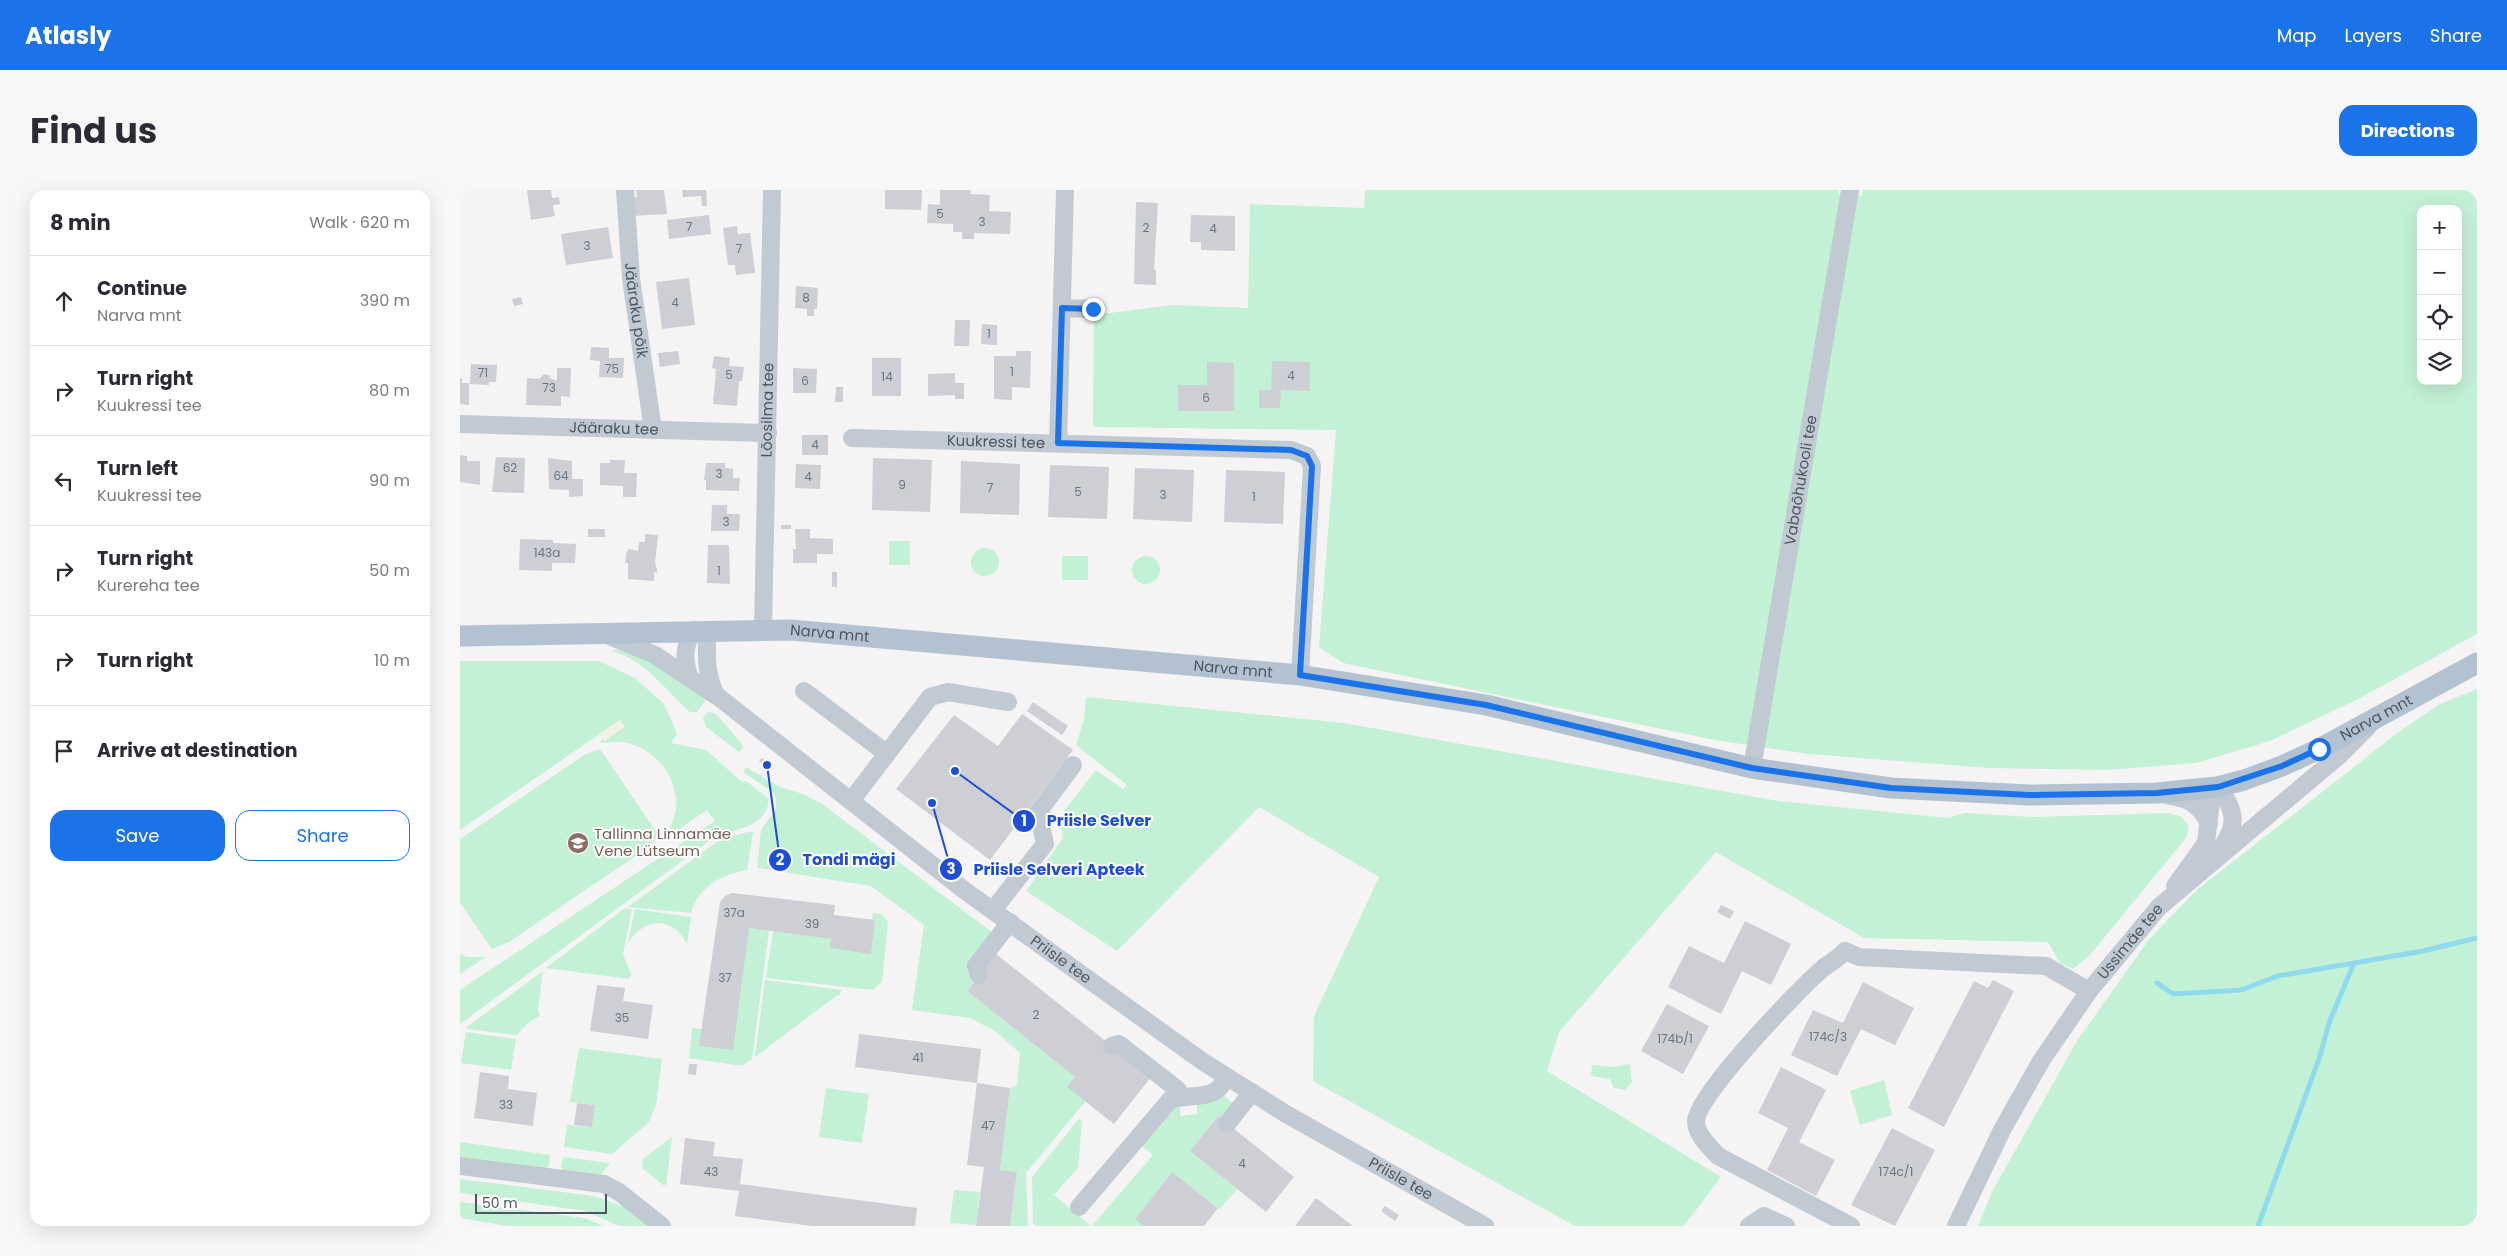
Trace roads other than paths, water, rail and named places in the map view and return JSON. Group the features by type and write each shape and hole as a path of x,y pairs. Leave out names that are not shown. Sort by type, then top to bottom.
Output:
{"main road":[{"name":"Narva mnt","path":"460,636 763,630 910,640 1300,675 1486,705 1752,768 1901,788 2029,795 2157,793 2218,787 2282,766 2477,663"}],"street":[{"name":"Jääraku põik","path":"625,190 631,278 653,430"},
{"name":"Lõosilma tee","path":"763,630 772,190"},
{"path":"1058,443 1065,190"},
{"name":"Vabaõhukooli tee","path":"1752,768 1850,190"},
{"path":"1062,308 1093,309"},
{"name":"Jääraku tee","path":"460,424 768,433"},
{"name":"Kuukressi tee","path":"852,438 1291,450 1307,456 1312,466 1300,675"},
{"path":"689,677 684,651 688,640 700,630 709,680 716,695"},
{"name":"Priisle tee","path":"602,633 655,655 716,695 993,910 1202,1061 1252,1092 1485,1226"},
{"path":"804,691 886,753"},
{"path":"851,801 930,697 948,692 1008,702"},
{"name":"Ussimäe tee","path":"1956,1226 2002,1130 2041,1061 2089,991 2159,907 2341,754 2377,717"},
{"path":"993,910 1045,844 1037,805 1073,765"},
{"path":"2159,907 2206,843 2211,800 2218,787 2231,805 2233,826 2228,840 2213,861"},
{"path":"2157,793 2192,801 2203,812 2209,823"},
{"path":"979,975 976,966 1010,922"},
{"path":"1851,1226 1718,1156 1702,1138 1696,1121 1702,1103 1774,1016 1823,968 1845,951 1859,957 2046,966 2089,991"},
{"path":"1112,1046 1119,1044 1177,1089 1181,1096"},
{"path":"1080,1207 1170,1100 1181,1096 1207,1094 1217,1090 1227,1076"},
{"path":"1227,1124 1252,1092"},
{"path":"460,1166 604,1184 619,1192 662,1226"},
{"path":"1749,1226 1764,1216 1786,1226"}],"waterway":[{"path":"2258,1226 2319,1059 2329,1023 2354,963 2423,951 2477,938"},
{"path":"2157,983 2173,994 2241,990 2278,976 2354,963"}],"place":[{"name":"Tondi mägi","path":"767,765"},
{"name":"Priisle Selver","path":"955,771"},
{"name":"Priisle Selveri Apteek","path":"932,803"},
{"name":"Tallinna Linnamäe Vene Lütseum","path":"578,843"}]}
